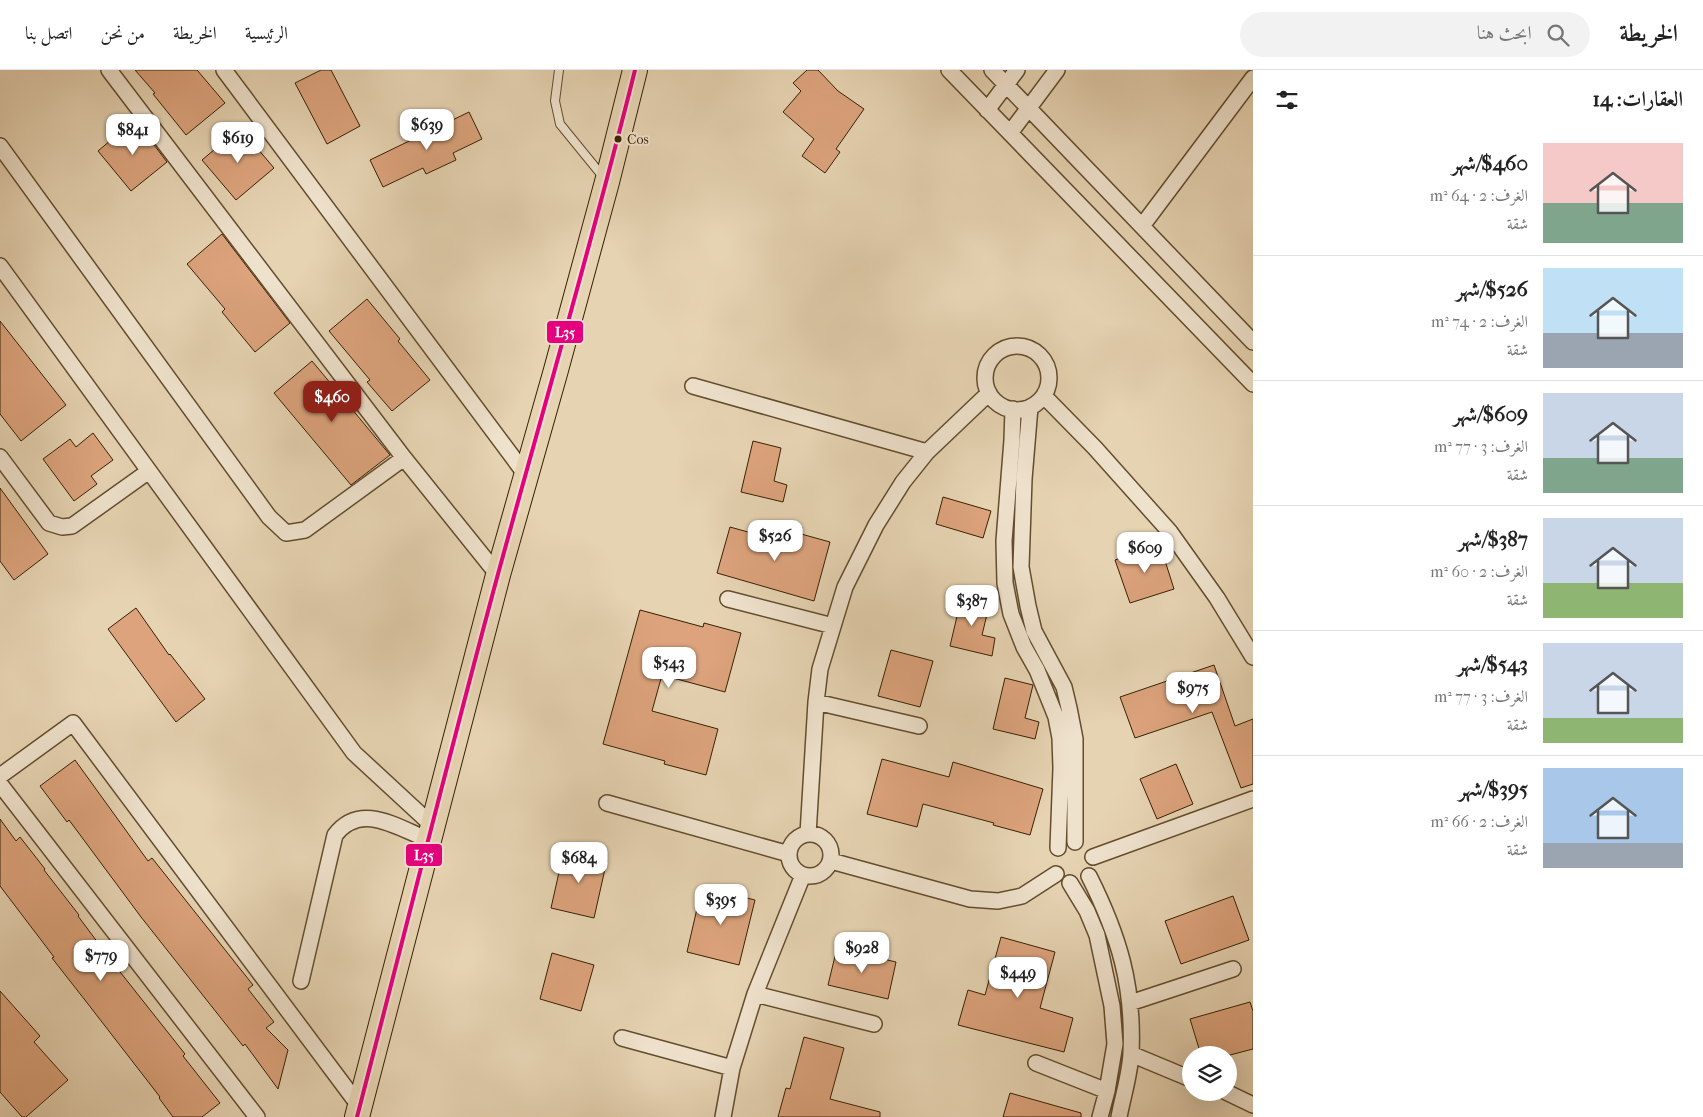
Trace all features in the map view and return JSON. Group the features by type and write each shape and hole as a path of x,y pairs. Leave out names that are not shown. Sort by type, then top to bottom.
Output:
{"main road":[{"path":"359,1112 498,575 607,182 634,70"}],"street":[{"path":"109,70 404,458 498,575"},
{"path":"224,70 526,475"},
{"path":"949,70 1253,384"},
{"path":"992,70 1142,226 1250,333"},
{"path":"987,110 1017,70"},
{"path":"1010,133 1057,70"},
{"path":"1142,226 1253,78"},
{"path":"0,146 270,517 286,533 305,530 404,458"},
{"path":"0,266 354,753 431,833"},
{"path":"1025,346 1034,351 1047,366 1048,386 1044,396 1030,407 1013,409 996,402 989,393 985,383 985,372 989,362 996,353 1005,348 1025,346"},
{"path":"693,386 927,452"},
{"path":"808,834 816,702 820,669 845,587 861,554 903,482 927,452 989,393"},
{"path":"1044,396 1095,448 1170,532 1217,598 1253,657"},
{"path":"1030,407 1024,479 1022,567 1034,631 1064,687 1075,739 1075,842"},
{"path":"1013,409 1004,541 1005,583 1010,614 1024,647 1037,670 1056,717 1060,738 1061,768 1058,848"},
{"path":"0,457 49,523 62,528 72,526 149,471"},
{"path":"728,599 833,626"},
{"path":"816,702 919,726"},
{"path":"0,776 73,723 359,1112"},
{"path":"0,784 257,1117"},
{"path":"1093,857 1253,799"},
{"path":"607,803 789,854"},
{"path":"301,981 335,835 340,829 354,819 371,818 431,833"},
{"path":"808,834 815,834 825,840 831,852 831,860 823,872 809,876 803,875 792,865 789,854 791,846 797,838 808,834"},
{"path":"1075,842 1082,844 1090,851 1093,857 1094,868 1084,881 1070,883 1060,879 1052,864 1053,857 1058,848 1065,843 1075,842"},
{"path":"831,860 970,899 998,901 1022,896 1056,874"},
{"path":"723,1117 732,1068 755,994 803,875"},
{"path":"1088,876 1104,908 1120,948 1130,1003 1131,1054 1119,1117"},
{"path":"1070,883 1087,911 1097,935 1107,980 1115,1044 1107,1091 1100,1117"},
{"path":"1130,1003 1233,969"},
{"path":"755,994 874,1024"},
{"path":"622,1038 732,1068"},
{"path":"1131,1054 1182,1075"},
{"path":"1036,1063 1107,1091"},
{"path":"1237,1097 1253,1105"}],"lane":[{"path":"559,70 555,101 560,124 607,182"}],"building":[{"path":"135,70 197,70 225,103 186,135 153,94 155,93"},
{"path":"321,70 331,70 360,126 327,144 295,83"},
{"path":"807,70 818,70 838,91 864,109 836,149 840,152 825,173 802,156 814,139 783,112 801,91 793,83"},
{"path":"469,112 482,139 453,153 456,160 426,174 423,168 383,187 370,160"},
{"path":"135,120 167,162 131,191 98,151"},
{"path":"240,128 274,168 236,200 202,160"},
{"path":"222,234 290,323 255,352 222,312 225,309 187,264"},
{"path":"367,299 430,380 392,411 367,382 370,380 329,331"},
{"path":"0,321 66,405 21,441 0,414"},
{"path":"312,361 390,455 351,485 274,393"},
{"path":"93,433 113,460 91,476 97,484 74,501 43,459 70,439 76,447"},
{"path":"753,441 781,448 774,481 787,485 783,502 741,492"},
{"path":"0,488 48,554 14,580 0,561"},
{"path":"943,497 991,511 983,538 936,524"},
{"path":"730,527 791,544 794,532 830,542 814,601 717,573"},
{"path":"1160,545 1174,589 1130,603 1115,560"},
{"path":"962,595 990,602 982,635 995,638 992,656 950,646"},
{"path":"136,608 169,655 205,699 176,722 108,629"},
{"path":"640,610 703,627 704,623 741,633 725,692 662,675 652,711 718,729 706,775 664,764 665,761 603,744"},
{"path":"891,650 933,661 920,707 878,696"},
{"path":"1214,665 1235,726 1253,719 1253,784 1241,788 1212,712 1135,738 1120,697"},
{"path":"1005,678 1033,685 1025,718 1039,722 1035,739 993,729"},
{"path":"882,759 949,777 953,762 1043,789 1030,835 993,825 994,823 923,804 917,827 867,814"},
{"path":"75,760 148,861 152,858 253,985 248,989 274,1022 266,1028 288,1050 278,1089 245,1044 243,1046 141,917 69,820 67,822 40,786"},
{"path":"1176,764 1193,804 1157,819 1140,779"},
{"path":"0,819 16,841 20,837 45,869 113,963 185,1054 183,1056 220,1103 202,1117 173,1117 160,1097 52,958 54,957 0,886"},
{"path":"564,850 607,860 594,918 551,908"},
{"path":"702,887 755,900 739,965 687,952"},
{"path":"1233,896 1249,940 1181,964 1165,921"},
{"path":"1001,937 1055,952 1040,1008 1073,1018 1064,1052 958,1025 968,990 985,995"},
{"path":"837,948 896,962 888,999 828,985"},
{"path":"552,953 594,965 581,1011 540,999"},
{"path":"0,991 40,1036 34,1042 68,1080 26,1117 22,1117 0,1092"},
{"path":"1250,1002 1253,1011 1253,1049 1237,1053 1237,1046 1198,1046 1190,1019"},
{"path":"804,1037 844,1048 830,1099 880,1112 880,1117 778,1117 786,1088 790,1089"},
{"path":"1010,1093 1081,1113 1081,1117 1003,1117"}],"transit line":[{"name":"L35","path":"357,1117 480,642 635,70"}],"place":[{"name":"Cos","path":"618,139"}]}
